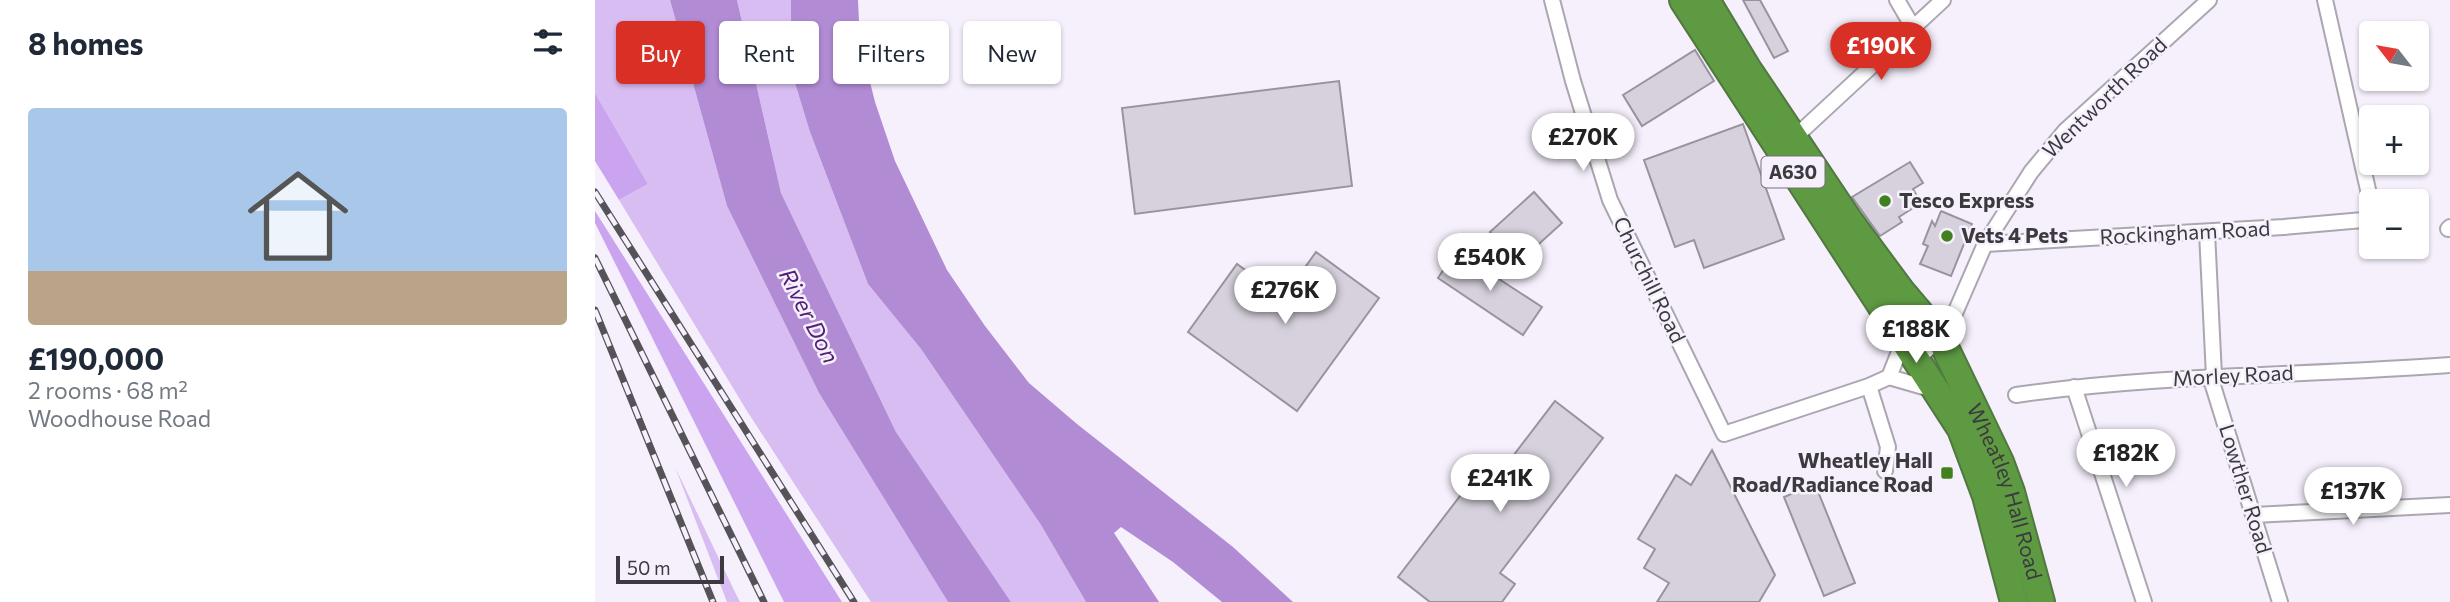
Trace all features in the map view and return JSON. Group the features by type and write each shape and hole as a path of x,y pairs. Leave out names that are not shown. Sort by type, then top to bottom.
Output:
{"highway":[{"name":"Wheatley Hall Road","path":"1683,0 2000,462 2041,602"},
{"name":"Wheatley Hall Road","path":"1706,0 1850,222 1901,291 1935,390 1961,429 1972,457 1986,496 2014,602"}],"street":[{"name":"Churchill Road","path":"1552,0 1573,82 1610,200 1724,434 1869,386"},
{"path":"1897,0 1914,29"},
{"path":"1794,138 1943,0"},
{"name":"Wentworth Road","path":"1889,377 1952,320 1985,244 2031,172 2065,131 2209,0"},
{"name":"Rockingham Road","path":"1985,244 2363,220 2369,214 2371,203 2325,0"},
{"name":"Lowther Road","path":"2207,232 2212,376 2280,602"},
{"name":"Morley Road","path":"2017,396 2074,387 2212,376 2450,368"},
{"path":"1885,471 1888,447 1869,386 1889,377 1935,390"},
{"path":"2074,387 2144,602"},
{"path":"2254,515 2450,505"}],"shaded area":[{"path":"595,0 670,0 676,21 616,21 616,84 693,84 727,206 819,393 948,602 871,602 747,411 619,200 648,184 595,93"},
{"path":"737,0 791,0 791,21 742,21"},
{"path":"756,84 795,84 810,132 868,284 921,349 1041,525 1086,602 1011,602 896,432 781,193"},
{"path":"595,93 648,184 619,200 595,161"},
{"path":"595,211 842,602 784,602 595,223"},
{"path":"675,467 734,590 740,602 727,602"}],"water":[{"name":"River Don","path":"670,0 737,0 742,21 719,21 719,84 756,84 781,193 896,432 1011,602 948,602 819,393 727,206 693,84 705,84 705,21 676,21"},
{"path":"791,0 858,0 859,21 833,21 833,84 870,84 895,161 947,270 985,326 1029,383 1233,547 1293,602 1222,602 1173,562 1121,527 1114,533 1159,602 1086,602 1041,525 921,349 868,284 810,132 795,84 819,84 819,21 791,21"}],"building":[{"path":"1743,0 1760,0 1788,51 1774,58"},
{"path":"1695,50 1714,81 1642,126 1623,95"},
{"path":"1339,81 1352,186 1135,214 1122,108"},
{"path":"1743,124 1784,239 1704,268 1694,240 1675,247 1644,160"},
{"name":"Tesco Express","path":"1910,162 1923,183 1913,189 1921,203 1899,217 1902,222 1880,236 1852,197"},
{"path":"1534,192 1562,223 1518,263 1490,232"},
{"name":"Vets 4 Pets","path":"1941,211 1972,224 1951,276 1920,264 1928,246 1923,244 1932,221 1935,226"},
{"path":"1456,251 1542,307 1523,335 1438,278"},
{"path":"1316,252 1379,298 1297,411 1188,332 1237,264 1283,298"},
{"path":"1555,401 1603,438 1500,573 1515,584 1502,602 1430,602 1398,577 1486,462 1500,473"},
{"path":"1712,450 1775,575 1759,602 1657,602 1669,583 1644,568 1655,549 1638,539 1676,475 1691,485"},
{"path":"1815,484 1855,583 1824,596 1784,497"}],"railway":[{"path":"595,192 854,602"},
{"path":"595,258 764,602"},
{"path":"595,310 713,602"}],"place":[{"name":"Tesco Express","path":"1885,201"},
{"name":"Vets 4 Pets","path":"1947,236"},
{"name":"Wheatley Hall Road/Radiance Road","path":"1947,473"}]}
